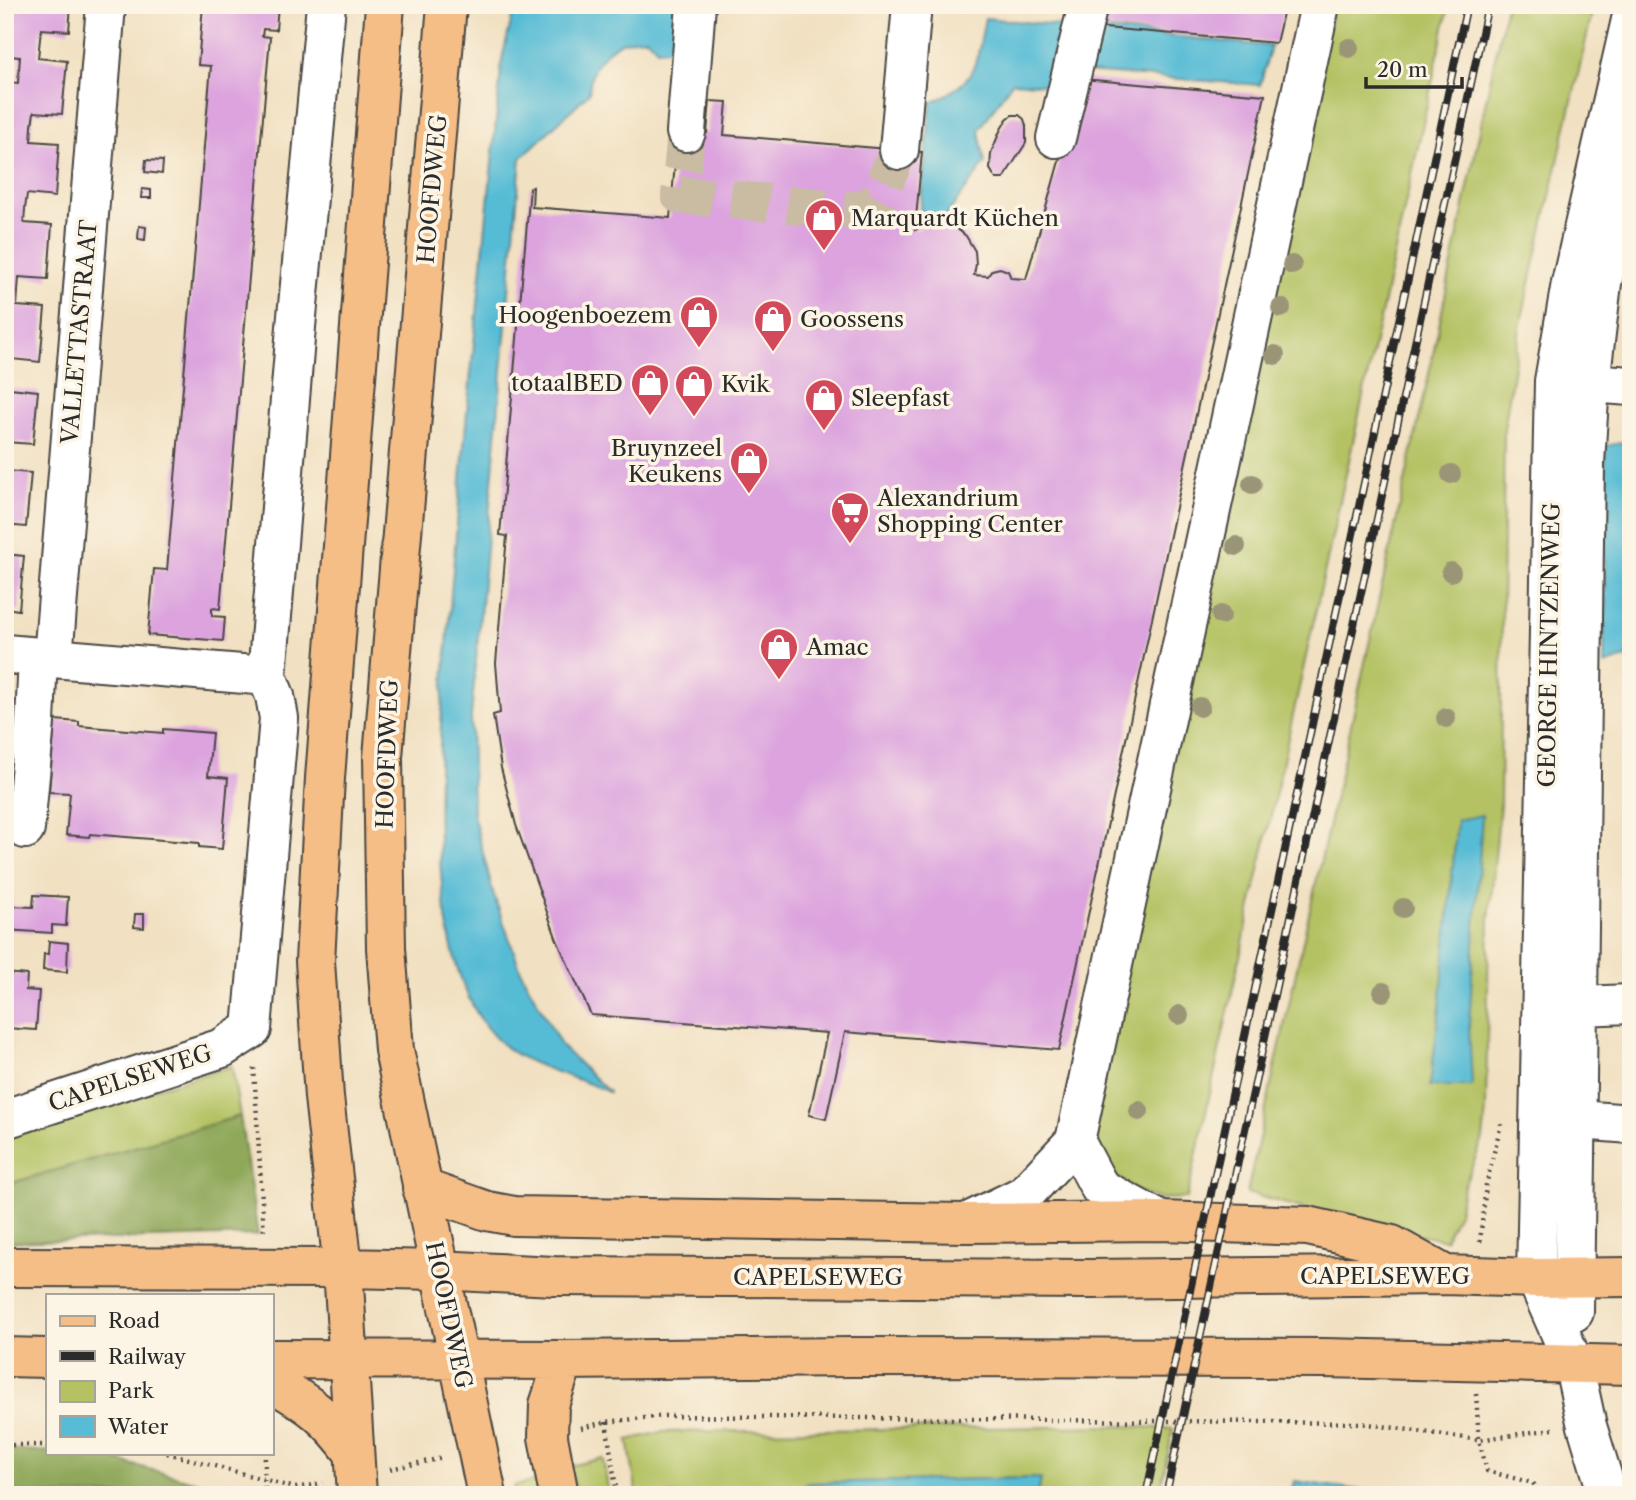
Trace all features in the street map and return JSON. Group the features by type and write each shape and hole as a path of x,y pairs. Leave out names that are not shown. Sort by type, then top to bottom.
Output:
{"main road":[{"path":"356,1475 343,1268 324,1097 315,961 325,778 386,5"},
{"name":"HOOFDWEG","path":"450,10 383,757 386,948 393,1037 487,1495"},
{"path":"422,1188 487,1211 514,1216 966,1223 1161,1221 1308,1226 1392,1245 1462,1275"},
{"name":"CAPELSEWEG","path":"5,1267 343,1268 554,1276 1077,1279 1462,1275 1536,1278 1631,1277"},
{"path":"5,1357 46,1358"},
{"path":"273,1359 1324,1358 1631,1365"},
{"path":"559,1495 548,1437 549,1405 565,1360"},
{"path":"273,1383 324,1415 356,1475"}],"street":[{"name":"VALLETTASTRAAT","path":"25,829 35,722 32,657 106,5"},
{"path":"252,1029 279,718 275,696 267,676 326,5"},
{"path":"686,132 696,5"},
{"path":"899,150 912,5"},
{"path":"966,1223 1024,1195 1075,1141 1320,5"},
{"path":"1056,138 1085,15"},
{"name":"GEORGE HINTZENWEG","path":"1536,1278 1539,1117 1559,1007 1572,382 1571,283 1631,20"},
{"name":"GEORGE HINTZENWEG","path":"1572,382 1602,283 1631,152"},
{"path":"1572,382 1631,386"},
{"path":"32,657 267,676"},
{"path":"1559,1007 1631,1003"},
{"name":"GEORGE HINTZENWEG","path":"1559,1007 1576,1120 1573,1362"},
{"name":"CAPELSEWEG","path":"5,1119 222,1048 252,1029"},
{"path":"1539,1117 1631,1124"},
{"path":"1075,1141 1100,1188 1161,1221"},
{"path":"1536,1278 1573,1362 1587,1426 1608,1495"}],"path":[{"path":"252,1029 264,1268"},
{"path":"1462,1275 1480,1228 1486,1185 1501,1128 1501,1115"},
{"path":"548,1437 606,1422 677,1416 1361,1423 1479,1440 1587,1426"},
{"path":"606,1422 617,1495"},
{"path":"1479,1440 1487,1471 1533,1483 1541,1495"},
{"path":"5,1445 46,1445"},
{"path":"171,1454 295,1488 478,1451"},
{"path":"264,1495 265,1454"}],"green space":[{"path":"1333,5 1449,5 1187,1198 1158,1198 1127,1185 1109,1167 1098,1143 1094,1114"},
{"path":"1506,5 1594,5 1521,322 1504,429 1500,804 1489,921 1486,1109 1483,1139 1463,1189 1458,1213 1445,1240 1363,1225 1247,1193 1427,383"},
{"path":"232,1066 240,1116 5,1185 5,1133"},
{"path":"240,1116 258,1235 5,1242 5,1185"},
{"path":"1126,1426 1173,1429 1159,1495 1038,1495 1041,1478 807,1483 804,1495 637,1495 628,1440 661,1432"},
{"path":"5,1449 46,1452 46,1454 76,1454 115,1460 235,1492 236,1495 5,1495"},
{"path":"603,1458 609,1495 577,1495 570,1466"},
{"path":"542,1480 545,1495 516,1495 514,1486"}],"water":[{"path":"515,5 677,5 674,49 657,49 647,38 619,43 597,63 591,76 589,93 521,158 471,717 473,814 494,896 522,974 562,1047 610,1093 528,1061 499,1042 487,1028 465,989 451,942 442,888 439,773 453,568 502,59"},
{"path":"985,18 1271,46 1260,85 1059,70 1048,85 1012,82 979,130 985,163 946,216 920,211 931,103 959,86 973,70"},
{"path":"1631,294 1631,345 1620,342"},
{"path":"1631,441 1631,637 1626,658 1604,665 1605,446"},
{"path":"1482,815 1469,1025 1472,1086 1430,1086 1457,820"},
{"path":"1041,1478 1038,1495 804,1495 806,1483"},
{"path":"1294,1481 1394,1495 1290,1495"}],"building":[{"path":"13,5 71,5 69,31 41,29 38,58 67,61 62,114 34,112 32,126 31,141 59,143 55,197 27,194 25,209 24,223 52,225 48,279 19,277 17,306 45,308 40,362 12,359 10,388 38,391 33,444 5,442 5,191 9,192 11,166 5,165 5,92 6,82 18,83 20,57 8,56"},
{"path":"203,5 278,5 276,30 263,29 262,36 270,37 220,609 212,608 212,616 225,617 223,641 148,635 154,569 167,570 211,66 198,65"},
{"path":"1093,5 1285,5 1276,43 1094,27"},
{"name":"Alexandrium Shopping Center","path":"1082,79 1265,95 1059,1050 845,1032 826,1119 809,1115 827,1033 591,1015 557,940 516,825 501,768 493,715 500,713 496,663 507,536 500,535 530,188 533,187 532,207 670,218 678,131 707,133 710,101 727,102 724,135 922,152 915,230 931,223 956,228 966,236 975,251 974,275 988,276 992,270 1000,268 1008,271 1011,278 1026,279"},
{"path":"1012,115 1019,115 1024,119 1026,143 1003,179 996,179 990,169 991,153 1000,131"},
{"path":"146,160 163,161 162,174 145,172"},
{"path":"142,189 151,190 151,198 141,198"},
{"path":"139,226 146,227 145,240 138,239"},
{"path":"5,471 31,473 26,527 5,525"},
{"path":"5,554 24,556 19,610 5,608"},
{"path":"55,720 79,722 79,726 163,733 163,729 212,733 208,776 228,778 222,849 199,847 199,843 90,834 89,837 66,835 70,793 49,792"},
{"path":"34,895 68,897 66,926 52,925 52,933 5,930 5,896 12,896 12,906 33,907"},
{"path":"135,914 144,914 144,928 134,927"},
{"path":"49,941 68,943 67,972 43,970 44,954 48,954"},
{"path":"5,973 27,975 26,990 39,991 36,1030 5,1028"}],"tunnel":[{"path":"686,132 680,195 860,211 876,201 899,150"}],"railway":[{"path":"1146,1495 1467,5"},
{"path":"1166,1495 1488,5"}],"place":[{"name":"Marquardt Küchen","path":"824,252"},
{"name":"Hoogenboezem","path":"699,349"},
{"name":"Goossens","path":"773,353"},
{"name":"totaalBED","path":"650,417"},
{"name":"Kvik","path":"694,418"},
{"name":"Sleepfast","path":"824,432"},
{"name":"Bruynzeel Keukens","path":"749,495"},
{"name":"Alexandrium Shopping Center","path":"850,545"},
{"name":"Amac","path":"779,681"}]}
